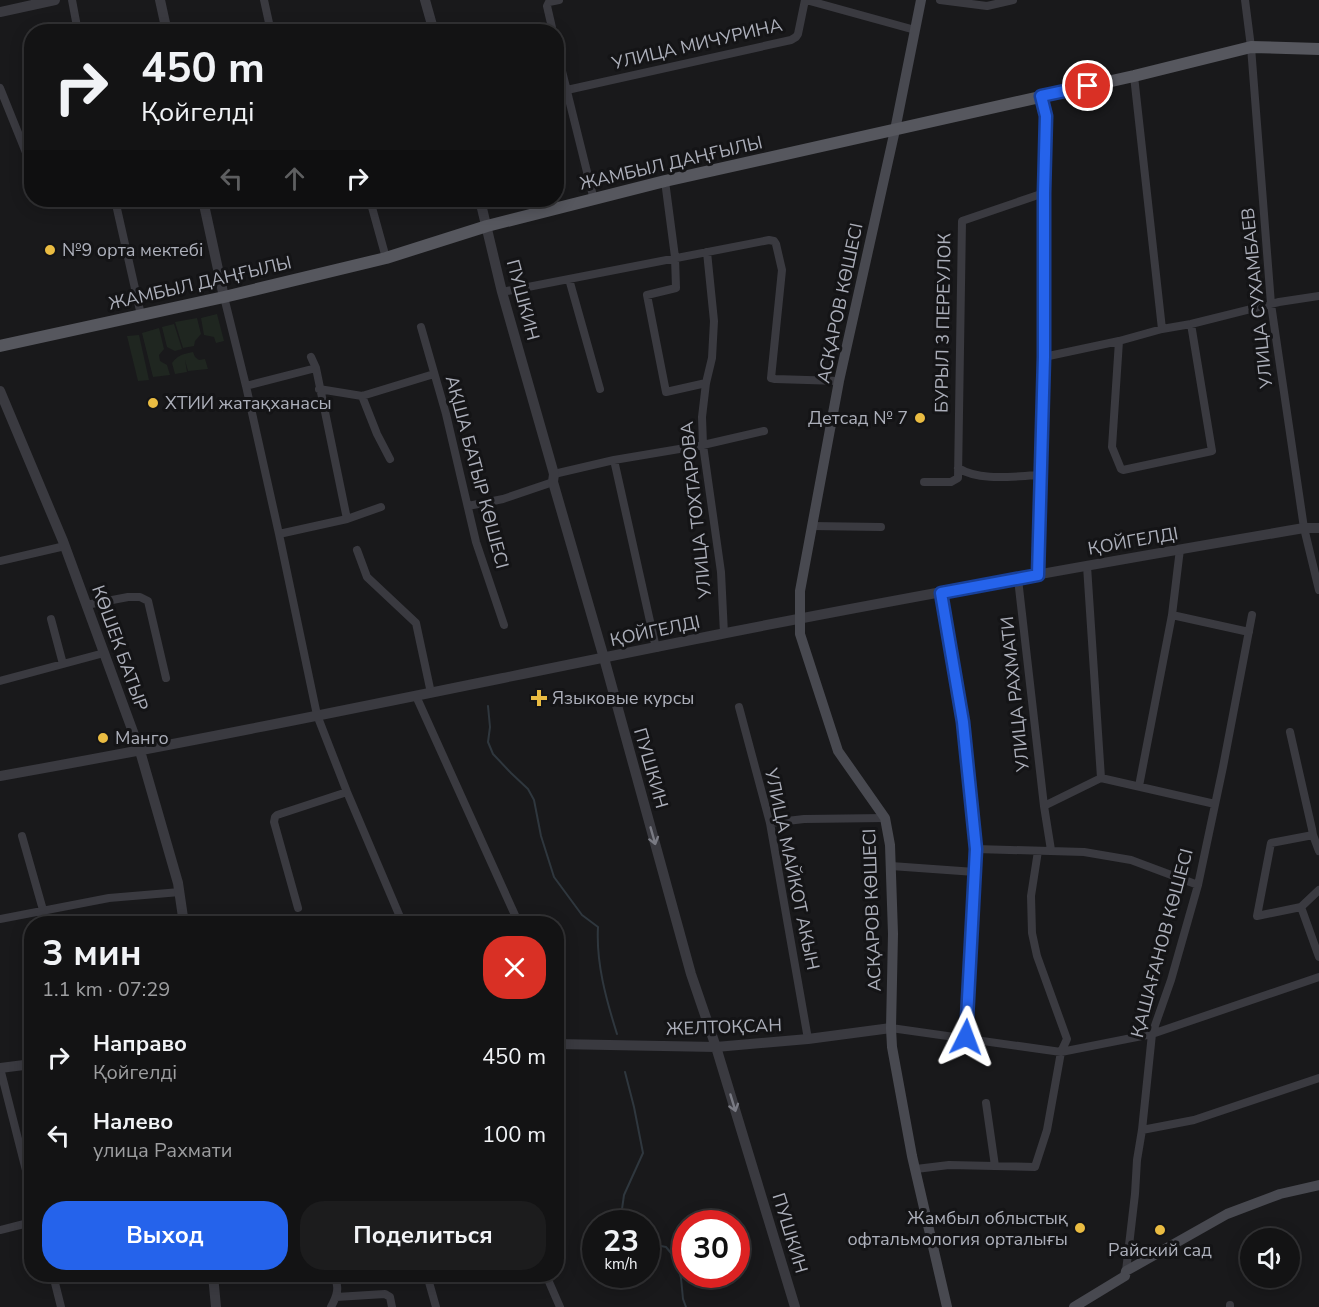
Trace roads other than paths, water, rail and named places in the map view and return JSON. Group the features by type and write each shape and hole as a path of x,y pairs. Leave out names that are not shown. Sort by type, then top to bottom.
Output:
{"main road":[{"name":"АСҚАРОВ КӨШЕСІ","path":"921,0 895,130 839,381 801,591 800,634 838,751 885,818 891,866 892,1047 912,1156 947,1307"},
{"name":"ЖАМБЫЛ ДАҢҒЫЛЫ","path":"0,346 224,297 386,258 488,226 665,181 1134,76 1251,47 1319,49"},
{"path":"1074,1307 1086,1304 1125,1276 1126,1271 1227,1214 1280,1194 1319,1185"}],"street":[{"path":"0,12 56,0"},
{"path":"72,0 76,24"},
{"path":"160,0 165,24"},
{"path":"264,0 269,24"},
{"path":"425,0 432,24"},
{"path":"551,24 547,6 549,2 559,0"},
{"name":"УЛИЦА МИЧУРИНА","path":"567,90 791,40 798,34 805,0 915,30"},
{"path":"940,0 987,6 1013,0"},
{"name":"УЛИЦА СУХАМБАЕВ","path":"1245,0 1251,47 1271,304 1304,528 1319,590"},
{"path":"1134,76 1162,329"},
{"path":"564,78 594,200"},
{"path":"0,88 24,148"},
{"path":"1038,575 1044,357 1046,116 1041,96"},
{"path":"665,181 675,257 676,288 647,295 666,392 706,383"},
{"name":"БУРЫЛ 3 ПЕРЕУЛОК","path":"958,468 961,223 964,220 1044,193"},
{"path":"117,207 141,315"},
{"path":"205,207 279,534 317,715 400,916"},
{"path":"372,207 386,258"},
{"name":"ПУШКИН","path":"482,207 502,292 691,974 716,1047 795,1307"},
{"path":"502,292 675,257 774,241 782,270 771,378 774,380 839,381"},
{"name":"УЛИЦА ТОХТАРОВА","path":"707,252 714,321 712,358 702,417 703,445 721,572 724,634"},
{"path":"569,279 600,389"},
{"path":"1044,357 1271,304 1319,296"},
{"path":"1119,341 1112,447 1123,470 1212,451 1191,324"},
{"name":"АҚША БАТЫР КӨШЕСІ","path":"421,327 446,414 477,542 504,625"},
{"path":"310,357 316,369 347,519"},
{"path":"246,386 316,369"},
{"path":"319,389 362,396 434,374"},
{"name":"КӨШЕК БАТЫР","path":"0,391 65,546 140,751 178,883 183,916"},
{"path":"362,396 390,459"},
{"path":"468,506 503,499 554,478 614,460 703,445 764,431"},
{"path":"614,460 656,648"},
{"path":"924,482 956,480 958,468 967,473 989,477 1041,475"},
{"path":"279,534 347,519 381,507"},
{"path":"813,526 881,527"},
{"name":"ҚОЙГЕЛДІ","path":"0,776 140,751 800,619 1180,549 1304,528 1319,528"},
{"path":"0,561 65,546"},
{"path":"1140,786 1172,615 1180,549"},
{"path":"357,550 367,576 416,623 431,693"},
{"path":"1087,566 1101,778"},
{"name":"УЛИЦА РАХМАТИ","path":"1018,579 1051,850"},
{"path":"941,593 963,722 976,849 966,1037"},
{"path":"86,605 128,597 140,597 148,601 166,678"},
{"path":"1172,615 1249,632"},
{"name":"ҚАШАҒАНОВ КӨШЕСІ","path":"1126,1271 1152,1034 1171,980 1198,885 1252,615"},
{"path":"51,619 63,664"},
{"path":"0,681 104,653"},
{"path":"416,696 515,916"},
{"name":"УЛИЦА МАЙКОТ АКЫН","path":"739,707 770,823 808,1039"},
{"path":"1290,732 1312,835 1319,851"},
{"path":"1044,806 1101,778 1215,804"},
{"path":"298,908 274,817 347,792"},
{"path":"770,823 804,819 885,818"},
{"path":"1312,835 1271,843 1257,916 1301,907 1319,890"},
{"path":"22,836 45,916"},
{"path":"976,849 1084,852 1131,860 1198,885"},
{"path":"915,1169 949,1165 1035,1167 1047,1130 1061,1052 1068,1038 1037,956 1032,933 1031,896 1038,851"},
{"path":"891,866 975,872"},
{"path":"0,919 109,898 180,892"},
{"path":"1301,907 1319,957"},
{"path":"891,1028 1061,1052 1152,1034 1319,977"},
{"name":"ЖЕЛТОҚСАН","path":"564,1045 716,1047 808,1039 891,1028"},
{"path":"24,1065 0,1068 24,1162"},
{"path":"1142,1130 1194,1120 1319,1078"},
{"path":"986,1102 995,1166"},
{"path":"0,1230 24,1224"},
{"path":"55,1282 62,1307"},
{"path":"214,1282 216,1307"},
{"path":"331,1307 336,1297 338,1282"},
{"path":"429,1282 436,1307"},
{"path":"549,1282 560,1307"},
{"path":"336,1297 385,1294 390,1297 392,1307"}],"waterway":[{"path":"488,706 490,727 488,742 493,754 528,789 534,800 541,836 554,877 582,915 598,927 600,967 617,1034"},
{"path":"622,1210 624,1195 643,1153 625,1072"},
{"path":"660,1246 666,1247 676,1259 686,1307"}],"place":[{"name":"№9 орта мектебі","path":"50,250"},
{"name":"ХТИИ жатақханасы","path":"153,403"},
{"name":"Детсад № 7","path":"920,418"},
{"name":"Языковые курсы","path":"539,698"},
{"name":"Манго","path":"103,738"},
{"name":"Жамбыл облыстық офтальмология орталығы","path":"1080,1228"},
{"name":"Райский сад","path":"1160,1230"}]}
